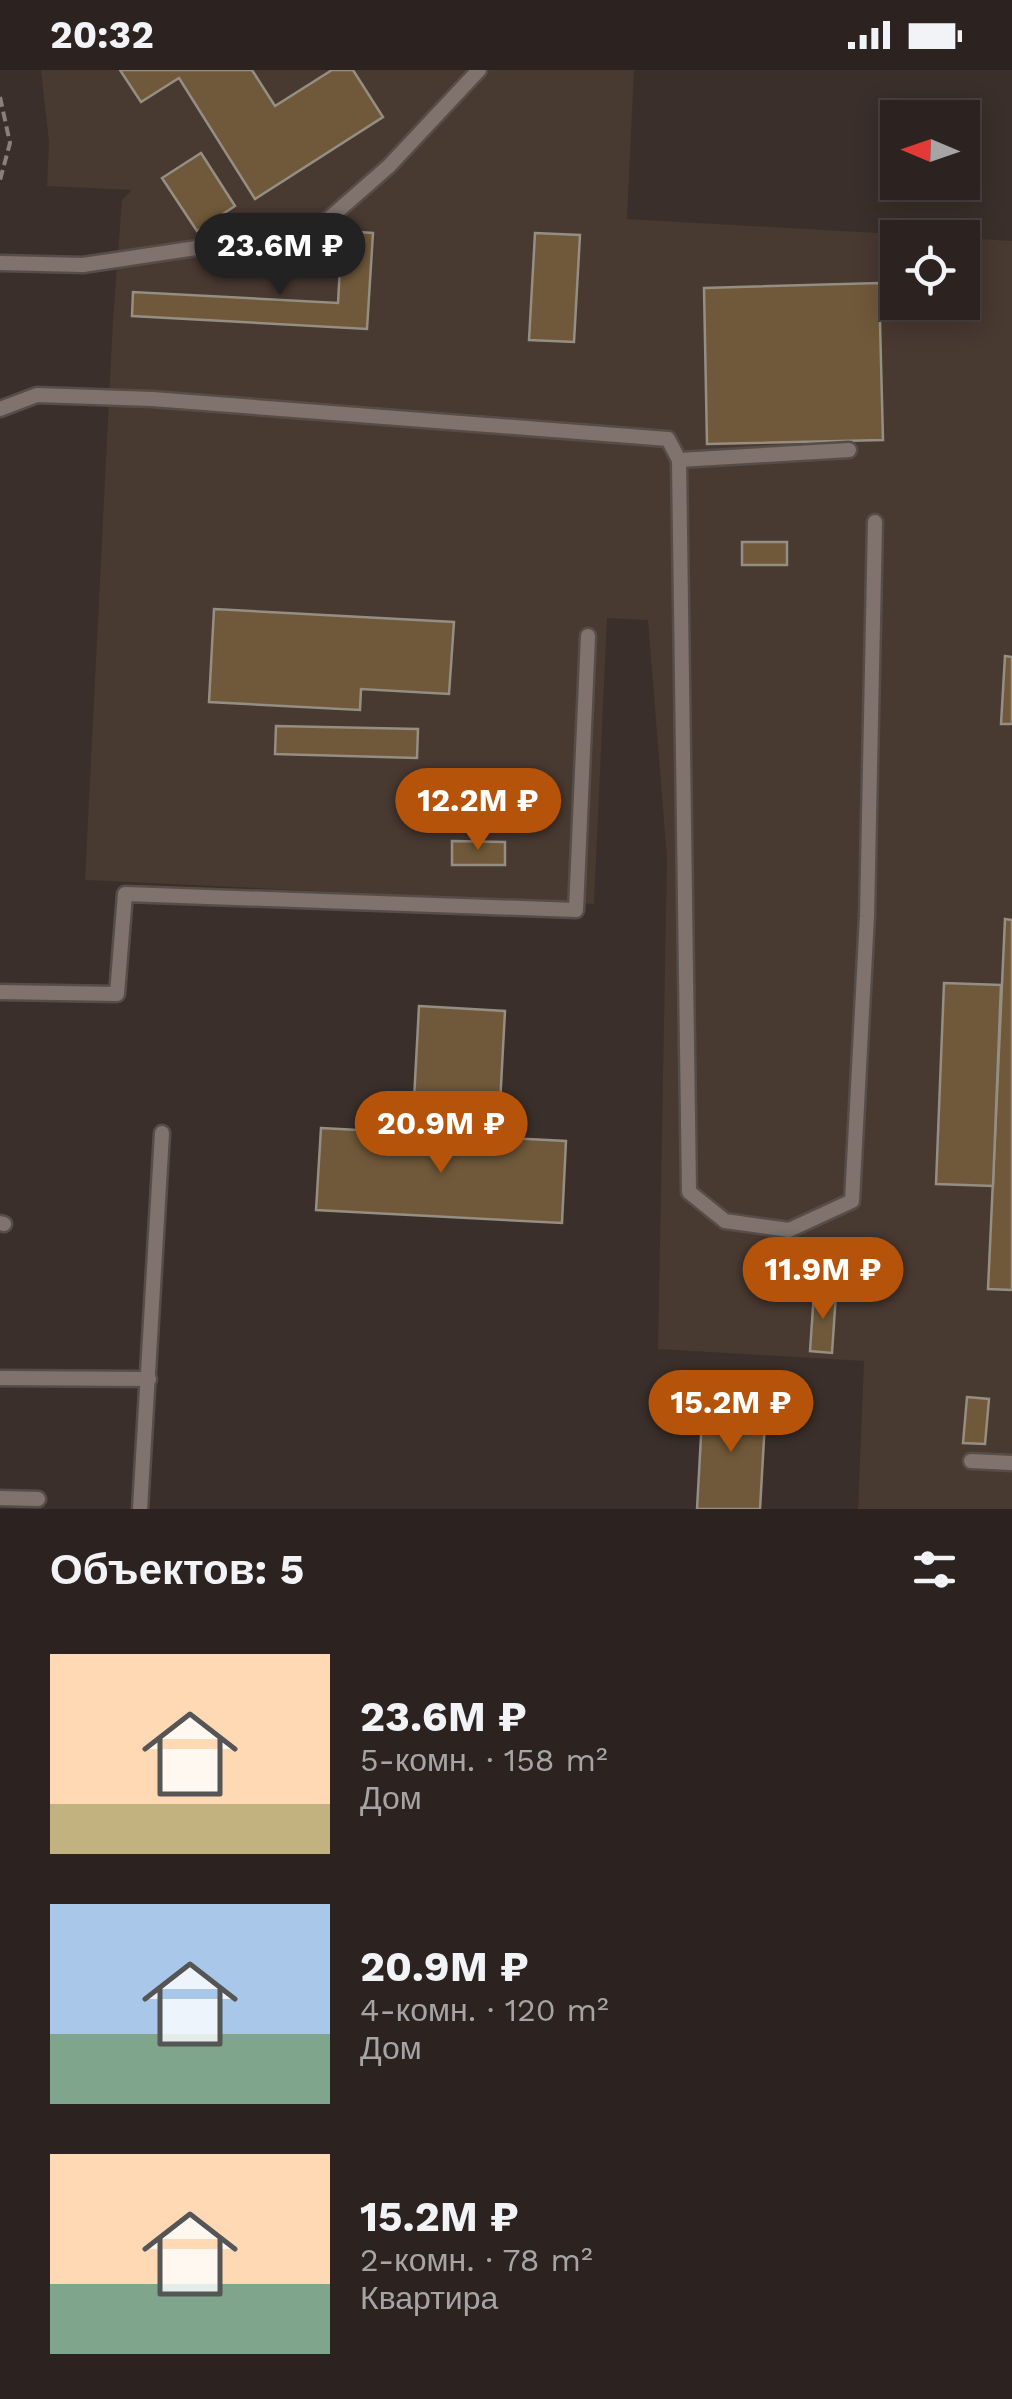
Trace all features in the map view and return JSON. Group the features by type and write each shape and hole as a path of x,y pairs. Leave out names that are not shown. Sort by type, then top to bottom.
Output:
{"lane":[{"path":"0,264 83,265 316,230 389,166 479,70"},
{"path":"0,409 37,395 152,399 668,439 679,460 689,1192 726,1221 790,1230 852,1201 867,916 875,522"},
{"path":"679,460 850,450"},
{"path":"0,992 118,994 124,894 576,910 588,636"},
{"path":"140,1509 162,1133"},
{"path":"0,1378 149,1379"},
{"path":"972,1461 1012,1463"},
{"path":"0,1498 38,1499"}],"path":[{"path":"0,97 10,143 0,180"}],"shaded area":[{"path":"41,70 634,70 627,219 880,233 880,320 980,320 980,239 1012,241 1012,1509 858,1509 864,1361 658,1349 667,859 648,620 607,618 594,904 85,880 113,319 122,200 132,190 47,186 49,142"}],"building":[{"path":"120,70 252,70 275,106 332,70 353,70 383,117 255,199 179,78 141,102"},
{"path":"201,153 235,206 197,231 162,178"},
{"path":"342,231 373,233 367,329 132,316 133,292 338,303"},
{"path":"535,233 580,235 574,342 529,340"},
{"path":"879,283 883,440 707,444 704,288"},
{"path":"742,542 787,542 787,565 742,565"},
{"path":"214,609 454,622 449,694 361,689 360,710 209,702"},
{"path":"1005,656 1012,657 1012,724 1001,724"},
{"path":"276,726 418,729 417,758 275,754"},
{"path":"452,841 505,842 505,865 452,865"},
{"path":"1005,919 1012,920 1012,1290 988,1289"},
{"path":"944,983 1001,985 993,1186 936,1184"},
{"path":"419,1006 505,1011 499,1123 413,1118"},
{"path":"321,1128 566,1141 562,1223 316,1210"},
{"path":"814,1292 836,1294 832,1353 810,1351"},
{"path":"967,1397 989,1399 985,1444 963,1443"},
{"path":"703,1400 766,1404 760,1509 697,1509"}]}
